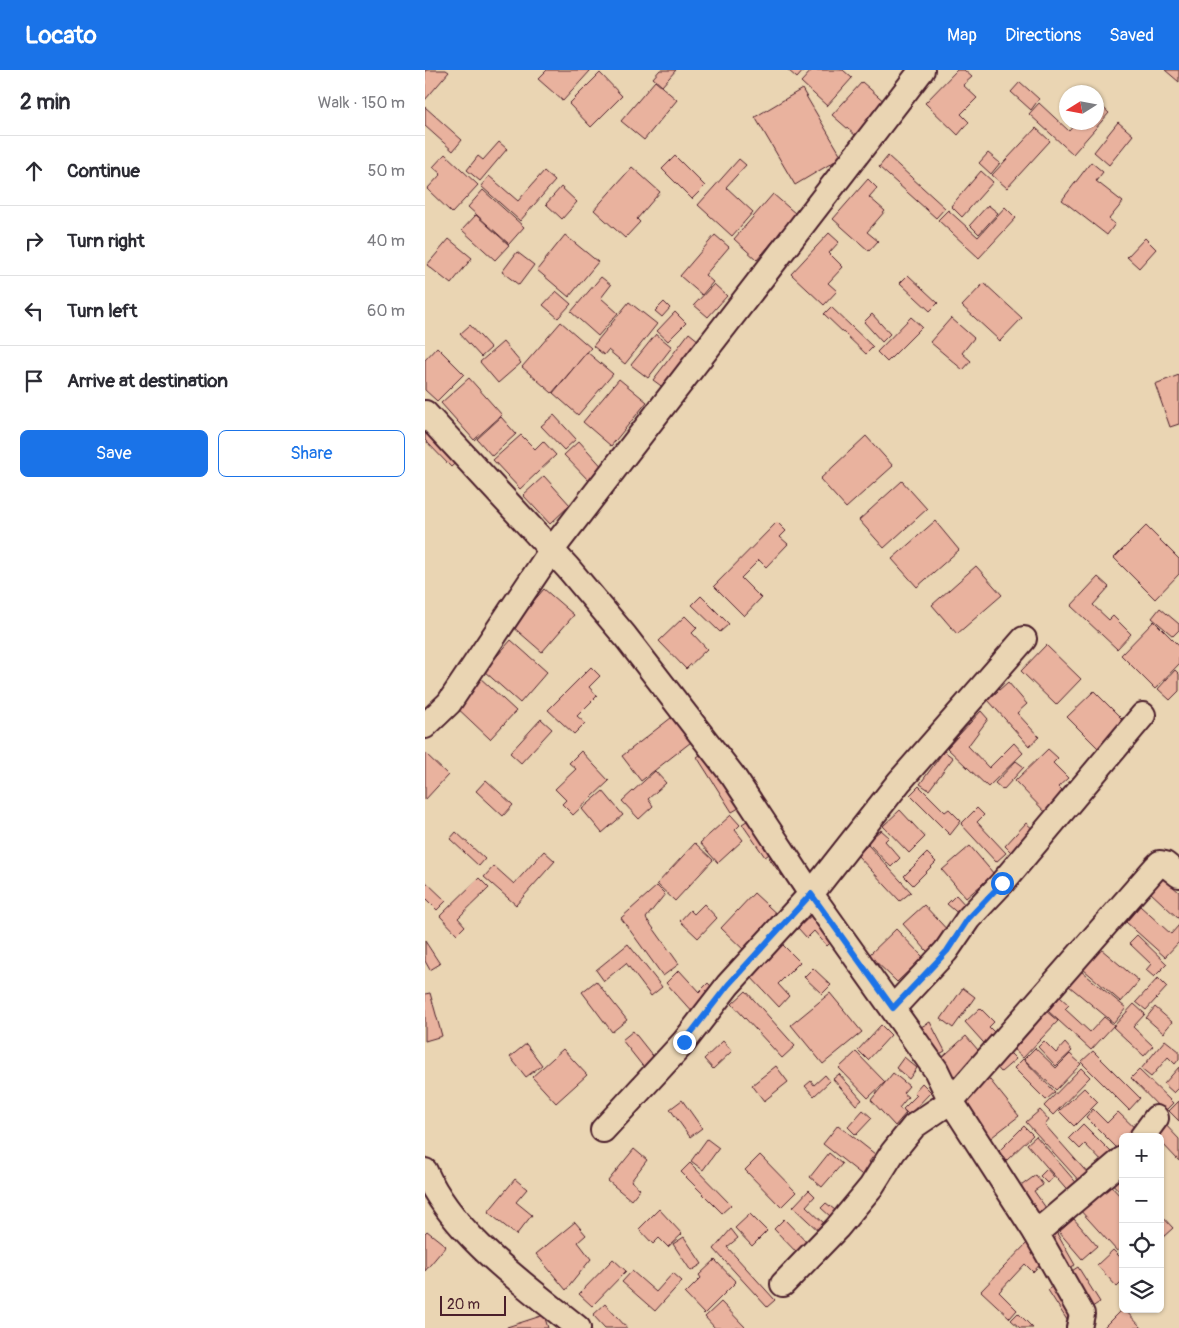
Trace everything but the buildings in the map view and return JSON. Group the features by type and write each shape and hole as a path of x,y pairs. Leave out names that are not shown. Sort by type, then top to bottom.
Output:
{"street":[{"path":"425,726 449,703 551,550 923,70"},
{"path":"425,413 551,550 625,636 733,776 811,894 936,1070 951,1101 1037,1233 1082,1314 1079,1328"},
{"path":"603,1130 684,1042 728,985 811,894 899,782 1024,640"},
{"path":"893,1008 947,951 968,919 1002,883 1143,715"},
{"path":"783,1284 837,1228 871,1187 893,1152 914,1126 951,1101 1156,867 1160,863 1165,864 1179,875"},
{"path":"1037,1233 1119,1162"},
{"path":"425,1171 435,1193 469,1233 515,1276 578,1328"}],"route":[{"path":"684,1042 728,985 811,894 893,1008 947,951 968,919 1002,883"}]}
